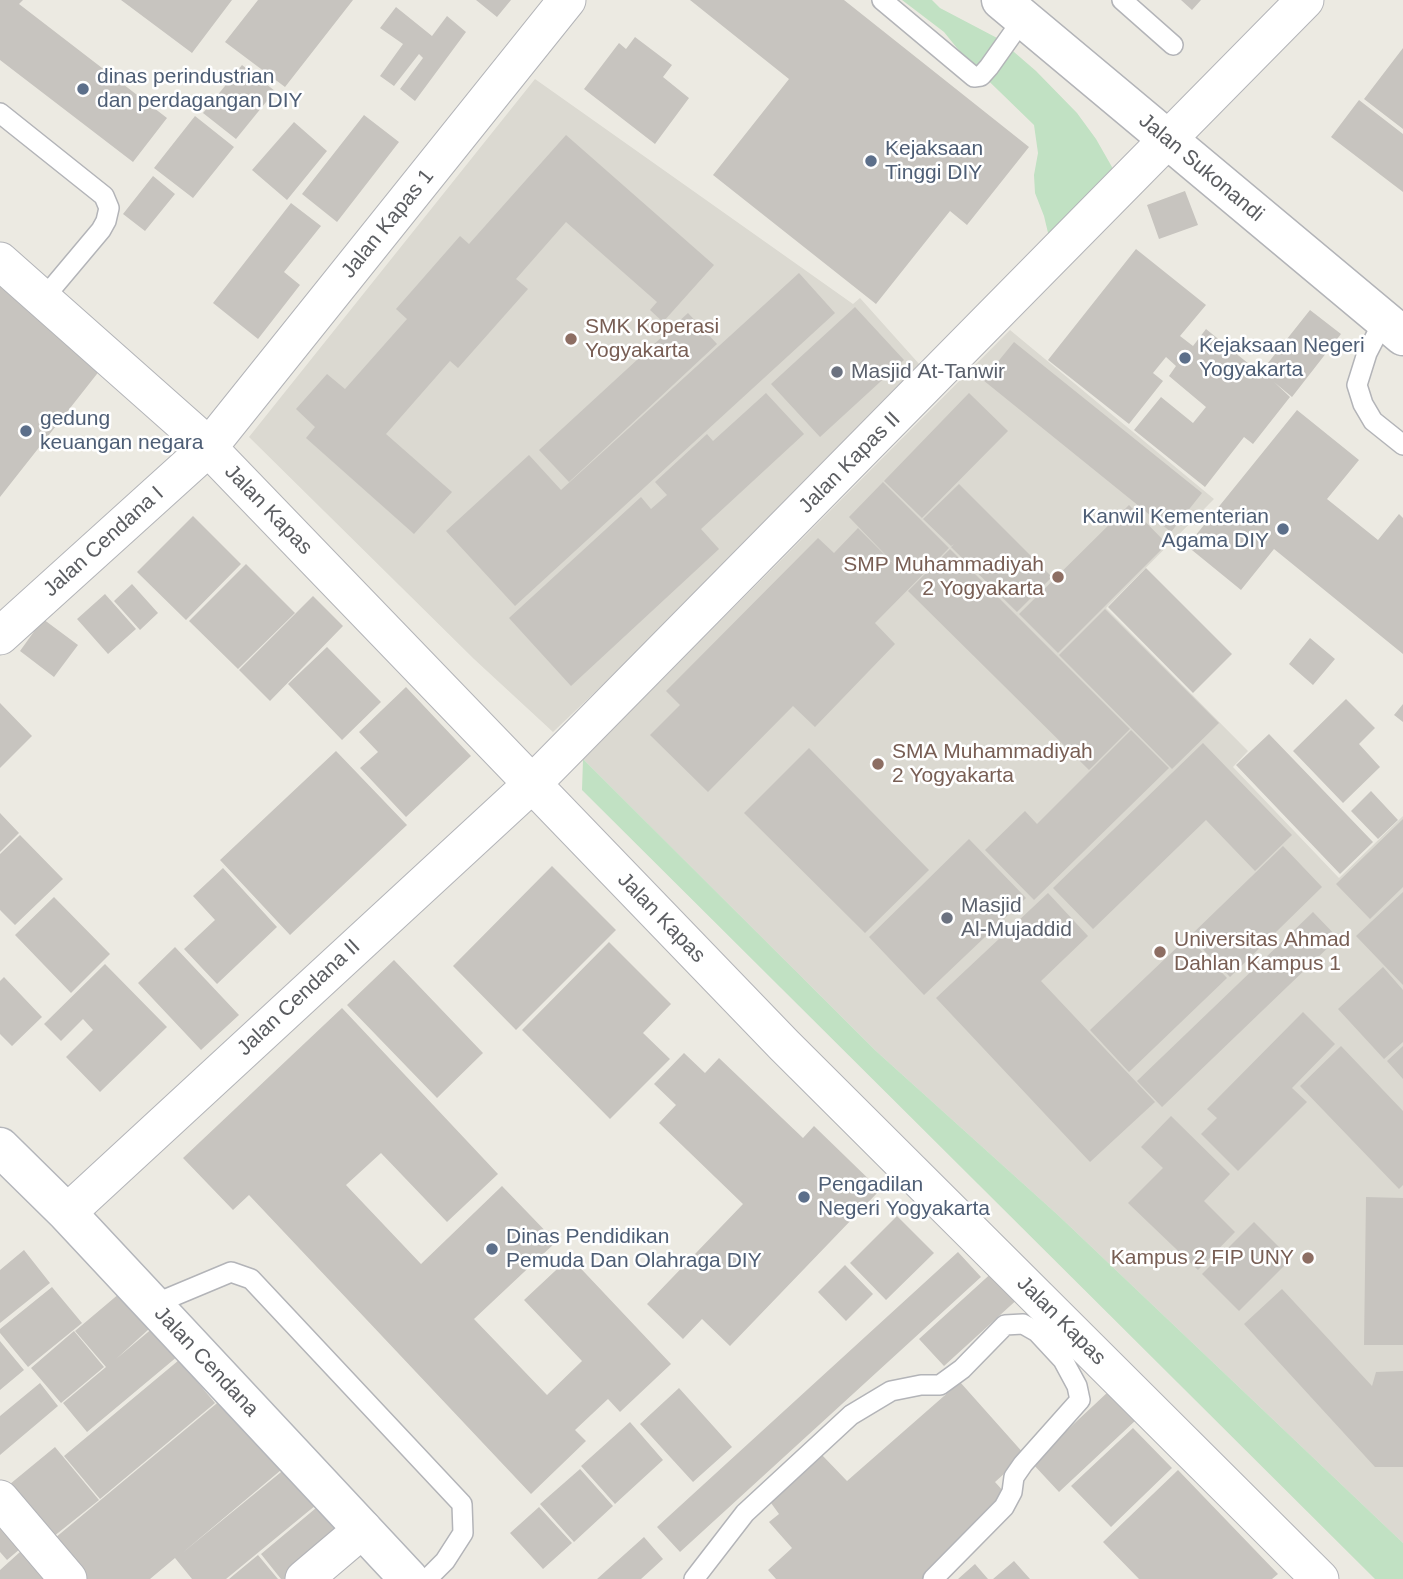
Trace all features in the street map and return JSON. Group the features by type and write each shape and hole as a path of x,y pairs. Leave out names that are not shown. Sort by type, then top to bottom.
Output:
{"main road":[{"name":"Jalan Sukonandi","path":"1012,9 1394,328"},
{"name":"Jalan Cendana","path":"0,1147 67,1213 410,1579"}],"street":[{"name":"Jalan Kapas 1","path":"208,448 567,0"},
{"name":"Jalan Kapas II","path":"532,784 1305,0"},
{"name":"Jalan Kapas","path":"0,261 208,448 784,1045 1320,1579"},
{"name":"Jalan Cendana I","path":"0,636 208,448"},
{"name":"Jalan Cendana II","path":"67,1213 532,784"},
{"path":"0,1499 68,1579"},
{"path":"304,1579 363,1529"}],"lane":[{"path":"883,0 974,77 981,76 989,67 1012,9"},
{"path":"1122,0 1173,45"},
{"path":"0,113 104,196 109,208 107,221 101,230 43,299"},
{"path":"1394,328 1367,353 1357,385 1363,404 1373,421 1403,445"},
{"path":"152,1305 231,1272 251,1279 462,1504 463,1533 445,1561 427,1579"},
{"path":"694,1579 745,1514 851,1415 891,1391 921,1385 940,1385 962,1369 1005,1325 1023,1324 1037,1332 1063,1360 1077,1386 1080,1400 1019,1471 1004,1507 933,1579"}],"shaded area":[{"name":"SMK Koperasi Yogyakarta","path":"535,79 853,304 860,298 929,375 553,732 474,659 249,437"},
{"path":"1010,330 1214,499 1106,608 1248,751 1233,767 1339,878 1403,816 1403,1543 1059,1216 876,1051 583,759"}],"green space":[{"path":"902,0 932,0 940,8 999,39 1036,71 1077,113 1096,139 1116,174 1129,206 1106,224 1049,237 1035,193 1034,175 1038,153 1034,125 965,58 944,32"},
{"path":"583,759 876,1051 1059,1216 1403,1543 1403,1579 1375,1579 582,790"}],"building":[{"name":"dinas perindustrian dan perdagangan DIY","path":"0,0 23,0 19,4 167,118 133,162 0,60"},
{"path":"121,0 232,0 192,53"},
{"path":"258,0 353,0 285,87 225,42"},
{"path":"476,0 511,0 497,17"},
{"name":"Kejaksaan Tinggi DIY","path":"690,0 844,0 1029,147 967,225 950,211 876,304 713,175 789,79"},
{"path":"1181,0 1201,0 1192,10"},
{"path":"396,7 432,36 447,16 466,32 415,101 400,89 423,58 419,54 394,86 380,76 403,44 380,28"},
{"path":"635,37 672,65 663,77 689,98 655,144 584,89 619,43 626,49"},
{"path":"1403,48 1403,129 1364,99"},
{"path":"242,65 275,91 236,139 203,113"},
{"path":"1359,100 1403,134 1403,192 1331,137"},
{"path":"364,115 399,142 337,222 302,194"},
{"path":"195,116 234,147 193,198 154,168"},
{"path":"294,122 327,151 287,200 252,170"},
{"path":"566,135 714,265 663,322 650,310 657,302 566,222 516,279 528,289 458,368 450,361 386,434 452,492 414,534 306,438 315,427 296,409 327,374 345,389 407,319 396,309 460,236 469,244"},
{"path":"153,176 175,194 145,231 123,214"},
{"path":"1185,191 1198,225 1159,239 1147,205"},
{"path":"291,203 321,226 284,272 300,285 258,339 213,303"},
{"path":"1136,249 1206,305 1180,336 1193,346 1206,329 1260,373 1310,310 1341,334 1292,397 1274,382 1290,397 1253,444 1244,437 1205,487 1134,430 1161,397 1193,423 1206,407 1169,376 1176,366 1166,357 1153,373 1163,381 1129,424 1048,360"},
{"path":"799,273 835,313 515,606 446,531 529,455 561,490"},
{"name":"gedung keuangan negara","path":"0,283 104,365 0,497"},
{"name":"Masjid At-Tanwir","path":"855,307 904,360 820,437 771,384"},
{"path":"688,313 717,344 569,482 539,450"},
{"path":"1014,342 1202,493 1171,532 983,380"},
{"path":"766,393 804,434 701,529 719,549 571,686 509,618 641,497 651,509 667,495 655,482 707,434 713,441"},
{"path":"969,393 1008,431 922,518 884,481"},
{"name":"Kanwil Kementerian Agama DIY","path":"1297,410 1359,460 1327,499 1378,540 1399,514 1403,518 1403,654 1274,549 1241,590 1187,546"},
{"path":"883,482 949,548 875,623 895,644 815,727 793,706 708,792 650,735 680,705 666,691 818,538 834,553 858,528 903,573 849,517"},
{"path":"959,484 1052,577 1017,612 951,547 954,544 951,546 923,519"},
{"path":"1129,505 1167,544 1058,653 1019,614"},
{"path":"193,516 241,564 186,620 137,572"},
{"path":"950,549 1130,729 1089,770 908,591"},
{"path":"246,564 295,613 238,669 189,621"},
{"path":"1146,568 1232,654 1193,693 1108,607"},
{"path":"132,584 158,613 140,630 114,601"},
{"path":"105,594 136,629 108,654 77,619"},
{"path":"313,596 343,626 270,701 239,670"},
{"path":"1105,609 1219,723 1172,769 1059,655"},
{"path":"43,619 78,645 54,677 20,651"},
{"path":"1310,638 1335,659 1313,685 1289,664"},
{"path":"327,647 381,702 342,740 288,684"},
{"path":"406,687 471,756 406,817 360,768 378,752 359,732"},
{"path":"1346,699 1375,728 1359,744 1380,767 1343,803 1293,751"},
{"path":"0,703 32,736 0,768"},
{"path":"1403,704 1403,722 1394,715"},
{"path":"1131,730 1169,768 1034,900 985,850 1025,811 1037,824"},
{"path":"1269,734 1373,842 1340,874 1236,765"},
{"path":"1203,743 1292,835 1255,871 1206,820 1093,929 1053,888"},
{"path":"809,748 929,870 865,933 744,813"},
{"path":"336,751 407,825 290,935 220,860"},
{"path":"1371,791 1398,820 1378,839 1351,811"},
{"path":"0,813 19,833 0,852"},
{"path":"1403,819 1403,887 1370,919 1336,884"},
{"path":"20,835 63,879 15,925 0,910 0,854"},
{"name":"Masjid Al-Mujaddid","path":"969,839 1026,898 924,995 869,937"},
{"path":"1283,846 1322,887 1230,977 1190,936"},
{"path":"552,866 616,930 516,1030 453,966"},
{"path":"223,868 277,927 217,984 184,949 215,920 193,896"},
{"path":"1403,892 1403,985 1356,936"},
{"path":"1048,893 1088,936 1041,981 1155,1102 1090,1162 936,998"},
{"path":"54,897 110,954 71,993 15,935"},
{"path":"1313,912 1338,938 1162,1107 1137,1081"},
{"path":"1188,937 1227,978 1129,1072 1090,1030"},
{"path":"609,942 671,1004 643,1033 670,1059 610,1119 522,1030"},
{"path":"175,947 239,1015 201,1050 138,983"},
{"path":"394,960 483,1053 437,1098 347,1005"},
{"path":"105,964 167,1027 100,1092 66,1057 93,1030 83,1019 61,1041 44,1024"},
{"path":"1383,967 1403,990 1403,1042 1384,1059 1338,1009"},
{"path":"4,977 42,1017 12,1046 0,1034 0,981"},
{"name":"Dinas Pendidikan Pemuda Dan Olahraga DIY","path":"342,1008 498,1174 447,1222 381,1153 346,1185 421,1264 502,1186 556,1242 474,1319 547,1395 582,1361 524,1300 570,1257 671,1364 620,1412 608,1399 575,1430 586,1441 531,1494 249,1195 233,1210 183,1158"},
{"path":"1303,1012 1335,1044 1292,1088 1307,1102 1238,1171 1201,1134 1217,1118 1207,1109"},
{"path":"1341,1046 1403,1111 1403,1185 1399,1189 1300,1086"},
{"path":"1403,1046 1403,1079 1387,1061"},
{"name":"Pengadilan Negeri Yogyakarta","path":"684,1053 705,1073 719,1058 803,1138 814,1126 880,1190 730,1346 702,1319 683,1339 647,1304 743,1204 659,1123 676,1105 654,1084"},
{"path":"1171,1116 1230,1174 1204,1201 1235,1232 1198,1270 1128,1203 1163,1168 1141,1147"},
{"path":"1366,1197 1403,1198 1403,1345 1364,1345"},
{"path":"897,1216 934,1253 886,1300 850,1263"},
{"path":"1254,1222 1291,1259 1239,1311 1202,1274"},
{"path":"24,1250 50,1283 0,1323 0,1270"},
{"path":"958,1252 981,1277 680,1552 657,1527"},
{"path":"845,1265 873,1294 846,1321 818,1292"},
{"path":"996,1269 1021,1296 944,1366 919,1339"},
{"path":"52,1287 82,1323 28,1367 0,1333 0,1329"},
{"path":"1282,1289 1372,1386 1376,1372 1403,1371 1403,1467 1375,1467 1244,1324"},
{"path":"120,1293 149,1329 116,1359 154,1327 178,1356 87,1432 63,1403 106,1367 75,1331"},
{"path":"74,1331 104,1367 61,1403 31,1368"},
{"path":"0,1341 24,1370 0,1390"},
{"path":"179,1360 215,1403 100,1499 64,1456"},
{"path":"960,1382 1025,1455 995,1482 1005,1493 926,1579 776,1579 768,1570 792,1548 769,1522 779,1514 771,1503 822,1455 847,1481"},
{"path":"40,1383 58,1406 0,1455 0,1416"},
{"path":"679,1388 732,1447 693,1482 640,1424"},
{"path":"1109,1391 1136,1420 1059,1492 1032,1463"},
{"path":"222,1399 281,1470 181,1554 286,1468 316,1505 226,1579 192,1579 175,1558 150,1579 79,1579 49,1543"},
{"path":"630,1422 663,1460 615,1504 581,1466"},
{"path":"1133,1428 1172,1468 1111,1527 1071,1486"},
{"path":"55,1447 99,1500 48,1541 4,1489"},
{"path":"580,1469 613,1506 574,1542 540,1504"},
{"path":"1178,1470 1278,1574 1272,1579 1139,1579 1103,1542"},
{"path":"322,1503 348,1535 294,1579 281,1579 261,1554"},
{"path":"539,1507 572,1543 543,1569 510,1533"},
{"path":"0,1512 27,1543 7,1560 0,1552"},
{"path":"644,1537 663,1559 641,1579 597,1579"},
{"path":"30,1543 49,1579 0,1579 0,1570"},
{"path":"258,1555 278,1579 229,1579"},
{"path":"1014,1561 1030,1579 993,1579"},
{"path":"975,1564 988,1579 958,1579"}],"place":[{"name":"dinas perindustrian dan perdagangan DIY","path":"83,89"},
{"name":"Kejaksaan Tinggi DIY","path":"871,161"},
{"name":"SMK Koperasi Yogyakarta","path":"571,339"},
{"name":"Kejaksaan Negeri Yogyakarta","path":"1185,358"},
{"name":"Masjid At-Tanwir","path":"837,372"},
{"name":"gedung keuangan negara","path":"26,431"},
{"name":"Kanwil Kementerian Agama DIY","path":"1283,529"},
{"name":"SMP Muhammadiyah 2 Yogyakarta","path":"1058,577"},
{"name":"SMA Muhammadiyah 2 Yogyakarta","path":"878,764"},
{"name":"Masjid Al-Mujaddid","path":"947,918"},
{"name":"Universitas Ahmad Dahlan Kampus 1","path":"1160,952"},
{"name":"Pengadilan Negeri Yogyakarta","path":"804,1197"},
{"name":"Dinas Pendidikan Pemuda Dan Olahraga DIY","path":"492,1249"},
{"name":"Kampus 2 FIP UNY","path":"1308,1258"}]}
